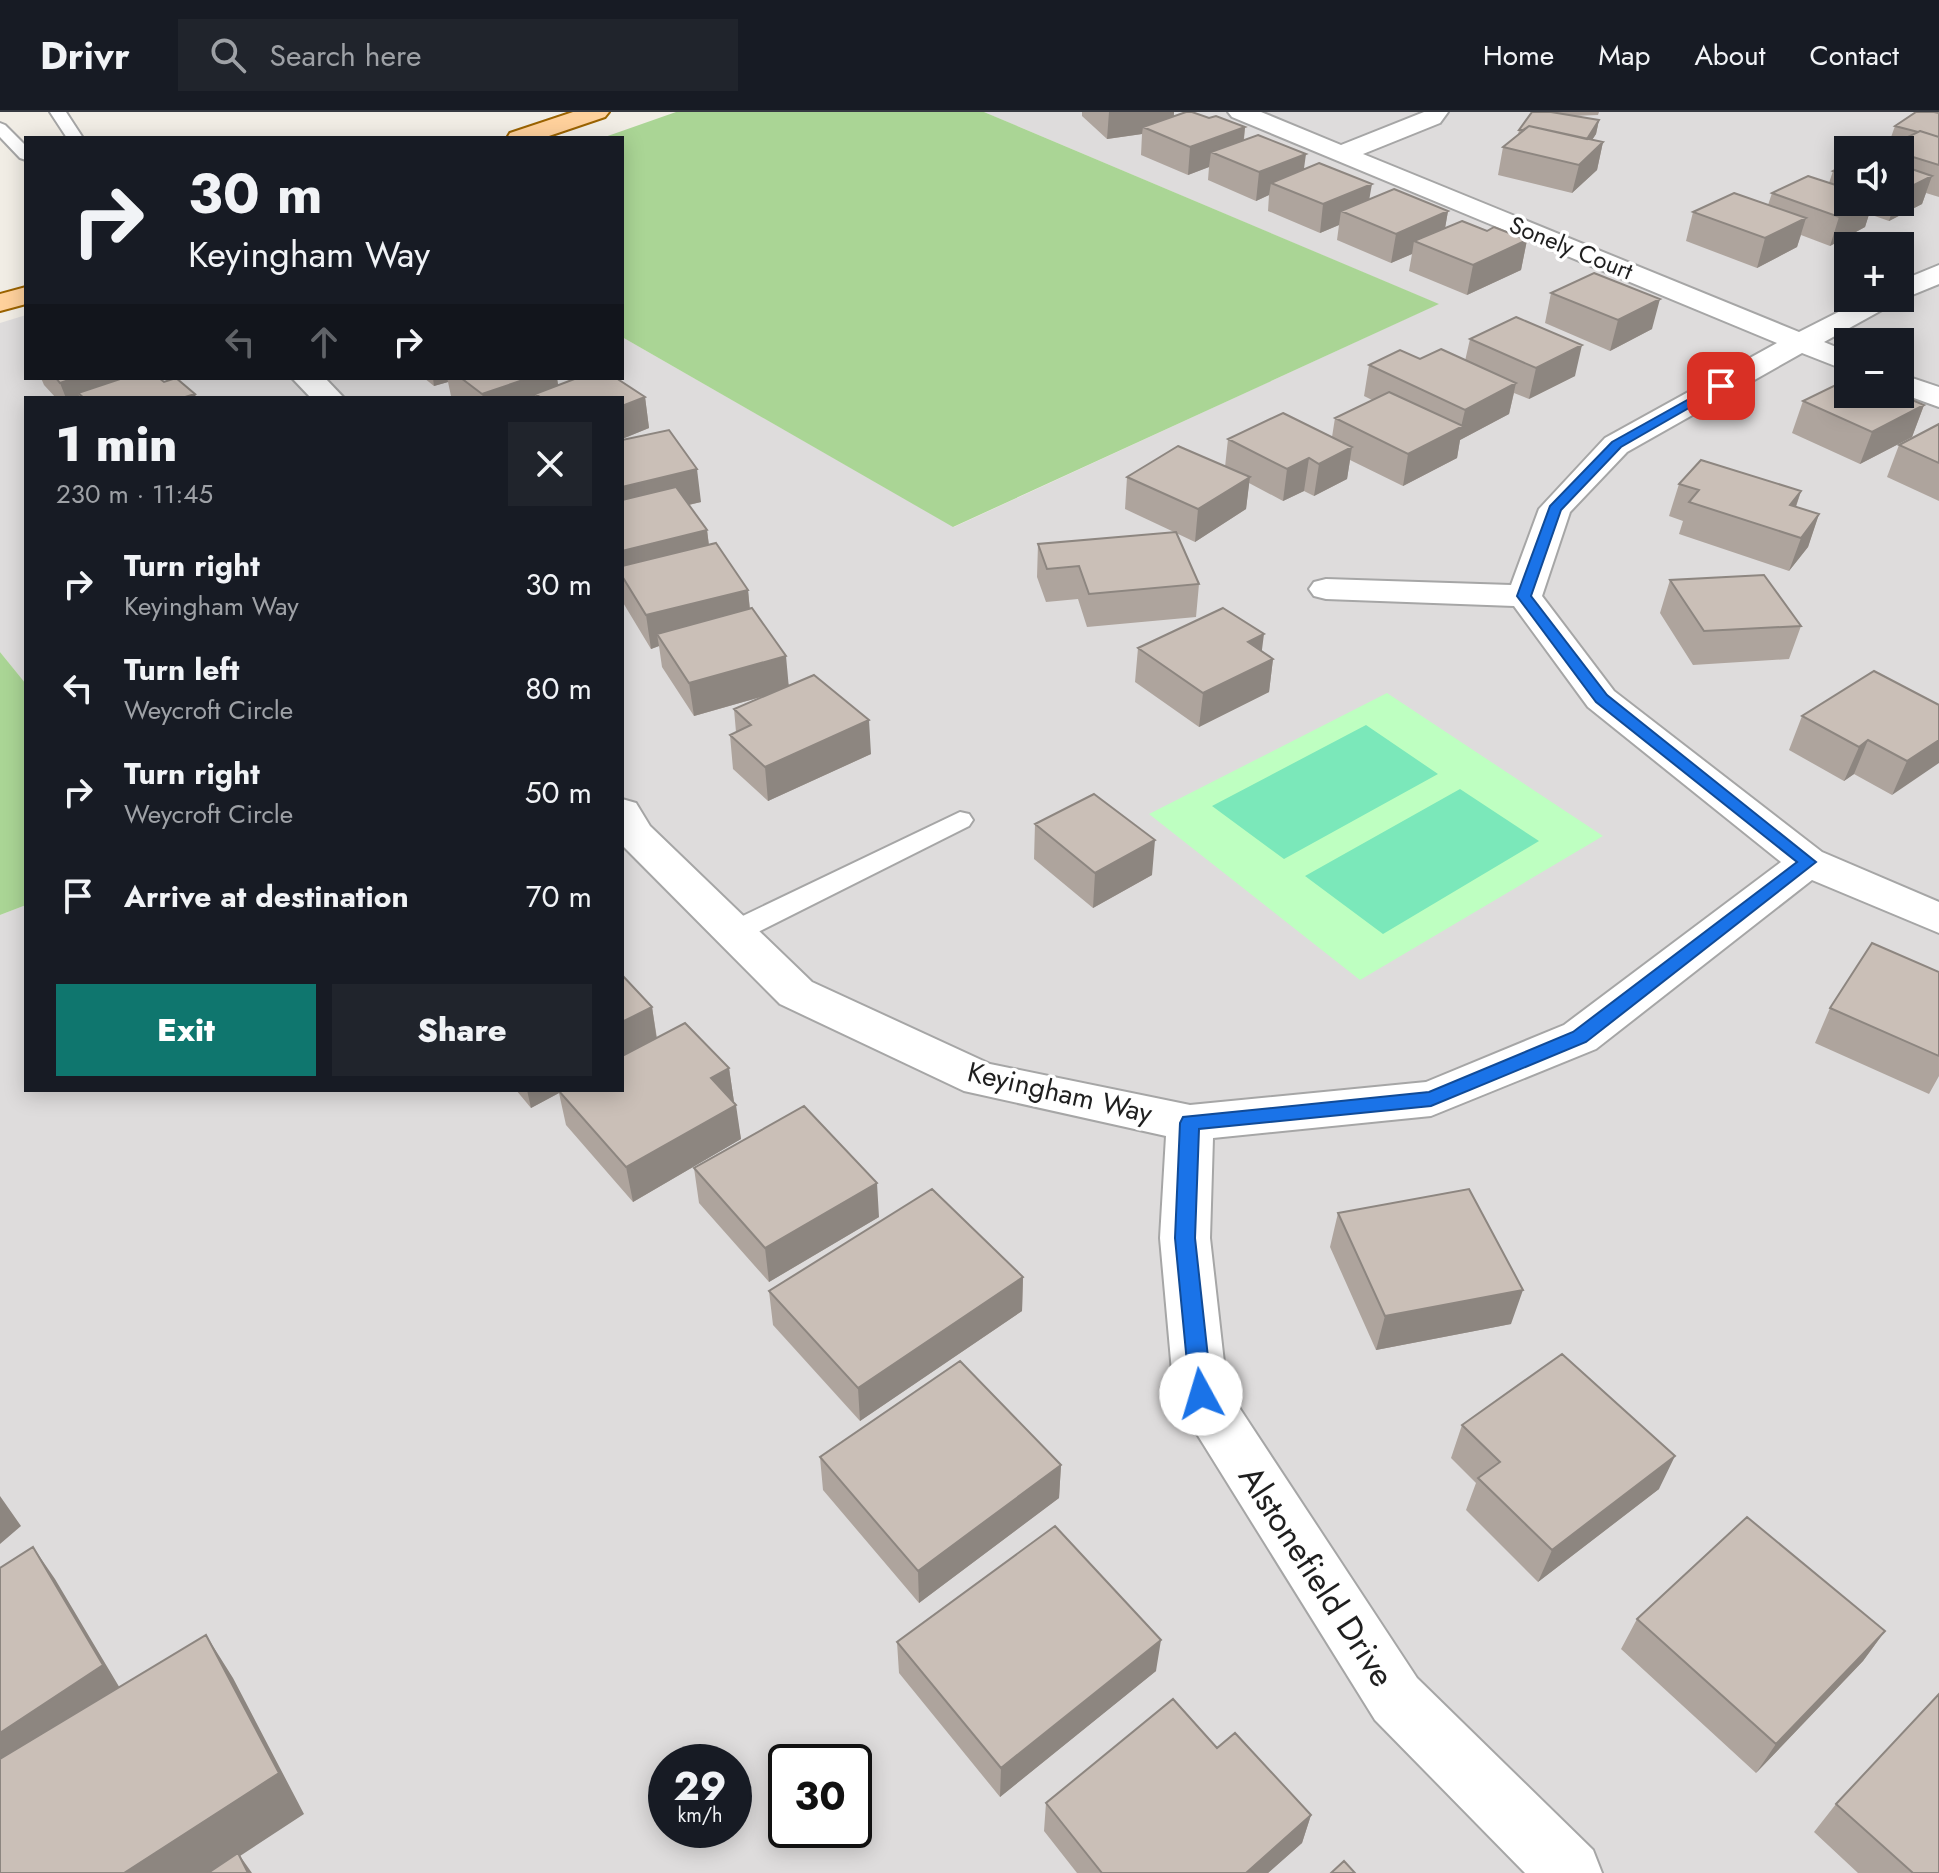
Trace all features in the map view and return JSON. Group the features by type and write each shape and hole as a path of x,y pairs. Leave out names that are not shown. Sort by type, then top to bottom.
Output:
{"main road":[{"path":"525,136 597,112"},
{"path":"0,303 24,296"}],"street":[{"name":"Sonely Court","path":"1240,112 1834,357"},
{"path":"1342,153 1432,118 1436,112"},
{"path":"1914,285 1939,273"},
{"path":"1524,596 1555,509 1616,445 1860,312"},
{"path":"309,380 327,396"},
{"path":"1914,388 1939,398"},
{"path":"1326,589 1524,596"},
{"path":"1524,596 1601,699 1808,862 1939,919"},
{"name":"Keyingham Way","path":"624,815 635,834 796,993 980,1079 1190,1123 1431,1099 1580,1037 1808,862"},
{"name":"Alstonefield Drive","path":"1190,1123 1185,1238 1201,1394 1396,1699 1570,1873"}],"lane":[{"path":"58,112 73,136"},
{"path":"0,128 24,153"},
{"path":"734,932 960,820"}],"shaded area":[{"path":"984,112 1939,112 1939,1873 0,1873 0,915 24,906 24,1092 624,1092 624,396 24,396 24,682 0,652 0,323 24,316 24,380 624,380 624,338 954,527 1438,304"}],"green space":[{"path":"676,112 984,112 1439,304 953,527 624,338 624,136 608,136"},
{"path":"0,652 24,682 24,906 0,915"},
{"path":"1387,693 1603,836 1360,980 1149,814"},
{"path":"1366,725 1438,774 1284,859 1212,806"},
{"path":"1460,789 1539,841 1383,934 1305,876"}],"building":[{"path":"1186,112 1209,118 1216,116 1245,127 1190,147 1143,127"},
{"path":"1532,112 1599,120 1587,139 1529,126 1519,130"},
{"path":"1916,112 1939,113 1939,137 1895,126"},
{"path":"1529,126 1603,142 1579,165 1503,147"},
{"path":"1920,131 1939,137 1939,165 1914,157 1914,136 1910,136"},
{"path":"1258,135 1306,154 1259,172 1211,152"},
{"path":"1319,163 1372,184 1323,204 1271,183"},
{"path":"1914,170 1932,176 1914,185"},
{"path":"1808,176 1834,184 1834,215 1772,193"},
{"path":"1394,189 1448,211 1396,234 1341,211"},
{"path":"1734,193 1806,218 1765,238 1693,212"},
{"path":"1462,221 1487,231 1494,227 1527,240 1473,265 1414,241"},
{"path":"1594,273 1660,299 1618,320 1551,293"},
{"path":"1516,317 1582,345 1536,368 1470,339"},
{"path":"1441,349 1516,383 1465,410 1369,365 1400,350 1420,359"},
{"path":"117,380 178,380 195,394 82,396 78,393"},
{"path":"464,380 523,380 482,394"},
{"path":"572,380 619,380 645,397 624,405 624,396 535,394"},
{"path":"1834,386 1834,408 1914,408 1914,401 1924,405 1872,432 1803,401"},
{"path":"1389,392 1463,426 1408,454 1335,418"},
{"path":"1283,413 1352,447 1319,464 1309,458 1287,469 1228,439"},
{"path":"1939,424 1939,463 1899,445"},
{"path":"669,430 697,469 624,487 624,440"},
{"path":"1178,446 1250,477 1198,509 1127,477"},
{"path":"1701,460 1801,491 1790,505 1819,514 1801,538 1689,502 1699,490 1679,484"},
{"path":"676,487 707,530 624,551 624,500"},
{"path":"1176,532 1199,584 1089,594 1079,566 1047,569 1038,544"},
{"path":"716,543 748,590 646,615 624,579 624,566"},
{"path":"1764,575 1801,626 1704,631 1670,580"},
{"path":"752,608 786,656 689,683 657,634"},
{"path":"1223,608 1264,634 1248,642 1273,659 1203,693 1138,648"},
{"path":"1874,671 1939,705 1939,740 1907,761 1868,740 1859,747 1802,716"},
{"path":"814,675 869,720 765,767 730,735 751,725 734,709"},
{"path":"1094,794 1155,840 1095,873 1035,824"},
{"path":"1872,943 1939,972 1939,1056 1830,1008"},
{"path":"624,977 652,1007 624,1021"},
{"path":"685,1023 729,1068 711,1078 736,1105 626,1167 560,1092 624,1092 624,1055"},
{"path":"804,1106 877,1183 765,1248 694,1168"},
{"path":"932,1189 1023,1277 858,1388 769,1291"},
{"path":"1469,1189 1523,1290 1385,1316 1338,1213"},
{"path":"1562,1354 1675,1456 1552,1550 1478,1478 1500,1462 1462,1425"},
{"path":"960,1361 1061,1465 918,1571 820,1457"},
{"path":"1747,1517 1885,1631 1776,1744 1637,1619"},
{"path":"1055,1526 1161,1640 1001,1768 897,1642"},
{"path":"33,1547 103,1665 0,1733 0,1568"},
{"path":"206,1635 279,1773 124,1873 0,1873 0,1759"},
{"path":"1939,1694 1939,1873 1913,1873 1836,1804"},
{"path":"1173,1699 1217,1748 1235,1733 1311,1815 1246,1873 1102,1873 1046,1803"},
{"path":"238,1853 248,1873 208,1873"},
{"path":"1344,1861 1355,1873 1331,1873"}],"route":[{"path":"1201,1394 1185,1238 1190,1123 1431,1099 1580,1037 1808,862 1601,699 1524,596 1555,509 1616,445 1721,386"}]}
